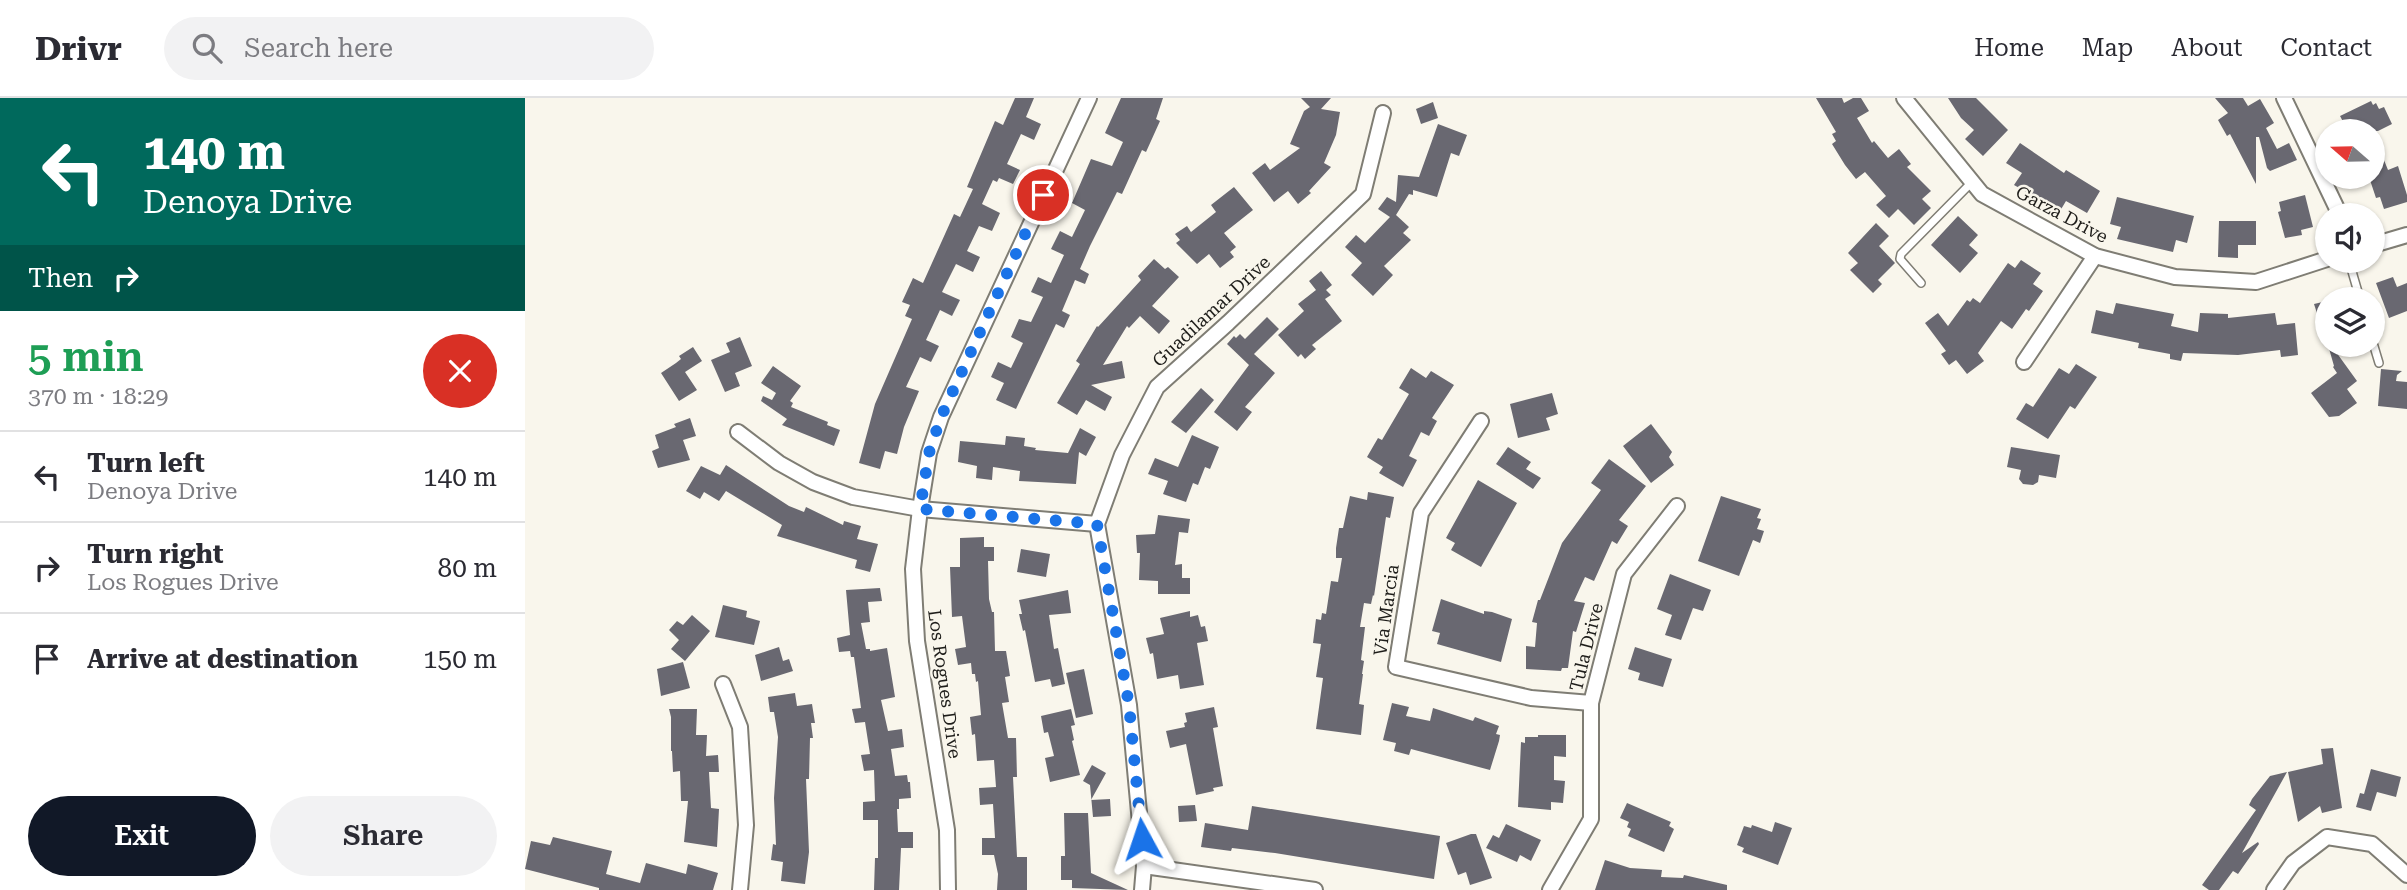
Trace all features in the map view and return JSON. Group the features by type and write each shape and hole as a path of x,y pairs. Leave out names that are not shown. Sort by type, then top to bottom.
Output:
{"street":[{"name":"Los Rogues Drive","path":"948,890 947,830 917,641 913,569 929,453 941,417 1089,98"},
{"name":"Garza Drive","path":"1904,98 1982,194 2095,256 2175,278 2256,282 2315,263"},
{"path":"2284,98 2334,203"},
{"name":"Guadilamar Drive","path":"1142,890 1144,866 1129,705 1097,524 1122,455 1157,387 1363,194 1383,113"},
{"path":"2385,241 2407,235"},
{"path":"2024,362 2095,256"},
{"name":"Via Marcia","path":"1481,421 1421,513 1396,667 1531,698 1591,703"},
{"path":"739,432 779,463 813,482 853,497 920,509 1097,524"},
{"name":"Tula Drive","path":"1550,890 1591,819 1591,703 1624,574 1677,506"},
{"path":"723,684 740,727 746,825 740,890"},
{"path":"2274,890 2293,863 2327,837 2372,844 2407,875"},
{"path":"1144,866 1315,890"}],"lane":[{"path":"1921,283 1900,259 1901,254 1972,182"},
{"path":"2377,357 2379,363"}],"building":[{"path":"1015,98 1034,98 1026,117 1041,124 1034,140 1021,134 1007,164 1020,170 1013,184 999,178 997,182 993,180 982,204 1000,213 992,231 979,226 967,251 980,257 973,272 956,264 942,292 960,300 952,316 940,310 926,340 939,346 931,362 920,357 906,387 919,391 904,427 897,454 885,451 880,469 859,463 875,404 912,319 905,316 910,305 902,302 913,278 923,283 954,214 960,217 973,189 967,187 995,121 1003,125"},
{"path":"1121,98 1163,98 1156,119 1160,121 1146,152 1142,150 1122,194 1117,192 1090,246 1080,269 1089,274 1085,284 1075,280 1062,311 1070,315 1064,328 1056,324 1016,409 996,400 1004,383 991,377 998,362 1011,368 1023,343 1011,337 1019,319 1031,322 1043,297 1031,292 1038,277 1051,283 1064,255 1051,249 1060,231 1072,237 1085,210 1072,203 1091,159 1112,166 1123,142 1105,133"},
{"path":"1301,98 1331,98 1321,109 1340,112 1336,135 1324,163 1331,167 1309,191 1311,193 1298,204 1288,191 1274,202 1252,173 1265,163 1270,170 1300,148 1290,144 1304,111 1310,107"},
{"path":"1816,98 1842,98 1844,103 1853,98 1861,98 1869,111 1857,118 1872,143 1874,141 1888,158 1899,149 1911,164 1907,167 1931,191 1922,199 1931,208 1914,225 1898,209 1889,218 1876,205 1886,196 1865,172 1856,179 1845,165 1832,144 1836,141 1832,134 1836,132"},
{"path":"1948,98 1976,98 2008,130 1983,156 1965,139 1974,130 1961,118"},
{"path":"2215,98 2243,98 2248,106 2260,99 2274,123 2266,128 2277,149 2289,143 2297,160 2270,171 2259,137 2256,137 2256,184 2230,134 2227,136 2218,120 2228,113"},
{"path":"2371,101 2373,105 2376,103 2379,109 2384,107 2392,124 2385,128 2385,119 2342,119 2340,116"},
{"path":"1433,102 1438,118 1421,124 1416,109"},
{"path":"1438,124 1467,135 1459,156 1451,153 1437,197 1413,190 1413,195 1409,194 1396,215 1409,227 1403,233 1411,240 1384,266 1393,275 1373,296 1351,275 1362,263 1345,247 1356,235 1365,243 1390,217 1378,209 1387,197 1396,202 1398,175 1419,177"},
{"path":"2020,143 2064,173 2066,170 2100,191 2087,213 2066,201 2060,211 2014,185 2022,173 2006,163"},
{"path":"2385,162 2388,170 2398,166 2407,202 2385,209 2385,203 2382,203 2380,197 2376,198 2373,189 2385,189"},
{"path":"1234,187 1253,210 1224,233 1236,247 1230,252 1234,257 1220,268 1209,254 1197,264 1176,243 1180,240 1175,234 1187,226 1191,232 1216,212 1211,205"},
{"path":"2305,195 2313,227 2301,230 2302,235 2285,238 2278,212 2281,211 2279,202"},
{"path":"2117,197 2194,216 2187,243 2176,240 2173,252 2117,239 2121,227 2110,224"},
{"path":"1958,216 1978,235 1969,245 1978,253 1960,273 1931,245"},
{"path":"2219,221 2256,221 2256,245 2238,245 2238,258 2218,257"},
{"path":"1876,223 1889,236 1879,246 1895,263 1878,280 1882,284 1873,293 1850,270 1858,263 1848,253"},
{"path":"1154,259 1179,277 1152,306 1170,321 1159,334 1140,316 1129,328 1127,326 1103,365 1122,361 1125,378 1091,385 1112,397 1105,411 1086,400 1077,415 1057,403 1080,364 1076,361 1097,326 1141,280 1138,276"},
{"path":"2021,260 2041,273 2033,284 2043,291 2012,329 2001,321 1978,353 1984,361 1967,374 1956,360 1949,365 1941,354 1946,351 1925,323 1938,313 1948,326 1967,300 1970,302 1973,298 1980,303 2008,263 2015,268"},
{"path":"1321,271 1332,285 1326,290 1331,295 1325,299 1342,321 1312,345 1316,349 1305,359 1301,354 1298,357 1278,335 1304,311 1298,304 1316,290 1309,281"},
{"path":"2393,277 2397,287 2407,283 2407,311 2389,318 2385,307 2385,287 2377,287 2376,283"},
{"path":"2116,303 2174,314 2171,326 2198,332 2200,313 2228,314 2228,318 2275,313 2277,325 2295,323 2298,355 2281,357 2280,350 2238,355 2183,353 2181,361 2170,359 2170,354 2138,348 2139,343 2091,333 2096,310 2113,314"},
{"path":"1267,317 1279,329 1254,354 1275,373 1245,407 1252,412 1237,431 1214,412 1249,365 1227,344 1240,334 1245,339"},
{"path":"740,337 752,366 735,373 740,386 725,392 711,360 730,352 726,343"},
{"path":"693,347 702,361 685,372 697,390 679,401 661,373"},
{"path":"2331,357 2340,357 2357,381 2347,389 2357,403 2339,416 2329,417 2311,393 2337,373"},
{"path":"2076,364 2097,377 2075,409 2070,406 2048,439 2016,419 2026,403 2033,407 2059,368 2069,374"},
{"path":"773,366 801,386 790,401 793,403 791,407 828,422 827,425 840,430 834,446 782,425 787,419 761,401 763,396 772,400 776,393 761,383"},
{"path":"1411,368 1426,378 1431,371 1454,385 1432,418 1437,421 1429,436 1421,432 1409,456 1417,460 1403,487 1379,473 1383,467 1367,457 1378,438 1382,440 1409,394 1399,388"},
{"path":"2381,369 2402,371 2397,375 2396,381 2407,382 2407,409 2378,406"},
{"path":"1201,388 1214,400 1186,433 1171,422"},
{"path":"1552,393 1558,414 1546,418 1550,430 1518,438 1510,404"},
{"path":"690,418 696,436 683,440 690,460 658,468 652,451 659,448 655,435"},
{"path":"1651,424 1672,452 1669,457 1674,465 1651,483 1623,446"},
{"path":"1080,428 1096,437 1086,456 1079,452 1076,484 1019,481 1020,471 993,467 992,480 976,478 977,466 958,462 960,441 1005,445 1006,436 1025,438 1024,446 1036,448 1035,450 1068,453"},
{"path":"1192,435 1219,447 1210,469 1205,467 1198,485 1193,483 1186,502 1163,494 1168,481 1148,474 1155,458 1178,467"},
{"path":"1508,447 1531,462 1526,469 1541,478 1533,489 1496,464"},
{"path":"2011,447 2060,455 2056,478 2039,475 2038,482 2033,485 2023,484 2019,479 2021,470 2007,467"},
{"path":"1609,459 1646,486 1619,520 1628,526 1617,544 1612,541 1594,581 1585,577 1574,601 1585,603 1576,632 1573,631 1568,668 1562,668 1561,671 1526,669 1526,646 1535,647 1537,623 1532,622 1538,600 1562,543 1601,490 1591,483"},
{"path":"726,465 789,506 804,512 806,507 843,525 844,521 861,526 857,539 878,544 870,572 855,568 857,560 777,536 782,525 726,491 719,501 704,492 700,499 686,491 701,466 720,475"},
{"path":"1478,480 1517,503 1481,567 1451,550 1455,543 1446,538"},
{"path":"1368,492 1394,497 1390,518 1386,517 1374,596 1371,604 1364,603 1360,627 1365,627 1359,704 1364,705 1361,735 1316,729 1323,678 1316,677 1321,644 1313,643 1316,619 1321,620 1322,613 1326,614 1331,581 1338,582 1342,558 1336,558 1336,548 1339,528 1343,528 1350,496 1367,500"},
{"path":"1721,496 1761,509 1757,518 1761,519 1757,529 1764,531 1760,543 1753,540 1739,576 1698,561"},
{"path":"1158,515 1190,519 1188,533 1179,532 1175,565 1182,564 1182,578 1190,578 1190,594 1158,594 1158,581 1139,580 1140,553 1137,553 1136,535 1155,534"},
{"path":"984,537 984,547 994,547 994,561 988,561 995,651 1006,651 1010,676 1005,677 1009,702 1002,703 1008,738 1016,738 1017,777 1013,777 1017,857 1027,857 1027,890 997,890 998,874 994,855 982,855 982,838 995,838 993,804 980,805 979,788 996,787 994,760 977,761 975,734 972,735 970,717 981,715 978,681 976,682 975,674 972,674 971,663 958,665 955,649 966,647 962,616 952,617 950,567 960,567 960,538"},
{"path":"1021,549 1050,554 1046,577 1017,572"},
{"path":"1670,574 1711,590 1703,611 1693,608 1681,640 1665,635 1672,615 1657,609"},
{"path":"880,588 882,601 868,602 870,622 861,623 866,649 870,651 887,648 895,697 881,700 888,731 902,729 904,747 891,749 895,776 907,775 910,782 911,798 899,799 897,809 898,832 913,832 913,848 901,848 899,890 874,890 875,858 878,858 878,820 863,820 863,802 875,801 874,770 864,771 861,755 870,754 865,722 855,723 852,709 861,708 854,657 851,657 850,651 839,652 837,638 850,635 846,590"},
{"path":"1068,590 1071,613 1049,615 1054,649 1058,648 1065,684 1052,687 1050,679 1035,682 1025,630 1023,631 1019,614 1022,614 1019,600"},
{"path":"1441,599 1484,614 1484,611 1492,612 1512,619 1501,662 1437,644 1440,633 1432,631"},
{"path":"723,605 747,611 746,617 760,621 754,645 715,637"},
{"path":"1190,611 1190,617 1198,615 1201,627 1205,626 1208,641 1197,643 1204,685 1180,689 1178,675 1157,679 1153,653 1150,654 1146,638 1164,634 1160,618"},
{"path":"692,615 710,631 685,661 671,649 679,640 669,630 677,621 683,625"},
{"path":"779,647 783,661 789,659 793,671 761,681 755,655"},
{"path":"1635,647 1672,659 1663,687 1638,680 1640,673 1628,669"},
{"path":"683,662 690,688 661,696 657,669"},
{"path":"1084,669 1093,714 1076,718 1066,673"},
{"path":"795,693 797,706 812,704 815,723 811,723 813,738 810,738 809,779 806,779 809,852 805,884 781,881 783,862 771,860 773,844 776,845 774,798 778,737 774,712 770,712 768,697"},
{"path":"1392,703 1409,707 1406,716 1430,721 1433,708 1473,721 1475,717 1499,726 1496,734 1500,735 1499,741 1490,770 1411,749 1409,755 1394,751 1396,743 1383,740"},
{"path":"1214,707 1218,727 1213,728 1223,786 1196,795 1186,744 1170,748 1166,731 1185,727 1185,713"},
{"path":"669,709 697,709 696,735 707,735 706,756 718,755 719,772 709,772 711,808 719,809 717,847 684,842 688,801 681,801 680,771 673,772"},
{"path":"1071,709 1075,725 1071,726 1072,741 1080,775 1050,782 1045,758 1054,756 1048,732 1044,733 1041,716"},
{"path":"1566,735 1566,757 1554,756 1554,780 1565,781 1563,803 1551,802 1551,810 1518,807 1521,742 1525,743 1525,737"},
{"path":"2333,748 2342,808 2322,813 2320,806 2298,822 2288,772 2323,764 2321,749"},
{"path":"1092,765 1106,773 1091,799 1090,785 1083,781"},
{"path":"2371,769 2401,777 2396,797 2377,792 2371,811 2356,807 2360,793 2364,794"},
{"path":"2287,772 2242,853 2258,842 2259,844 2238,874 2233,871 2219,890 2209,890 2202,885 2256,810 2249,805 2252,799 2270,776"},
{"path":"1110,799 1111,816 1093,817 1091,800"},
{"path":"1627,803 1671,822 1669,826 1674,829 1664,852 1628,836 1631,829 1627,827 1629,822 1620,818"},
{"path":"1195,805 1197,821 1179,822 1178,806"},
{"path":"1252,806 1440,836 1434,879 1275,853 1201,847 1205,823 1248,830"},
{"path":"1064,813 1088,813 1091,873 1128,890 1072,888 1072,880 1061,880 1061,856 1065,856"},
{"path":"1775,822 1792,828 1778,865 1742,852 1744,848 1737,845 1744,826 1751,828 1752,825 1772,832"},
{"path":"1506,824 1541,840 1531,861 1520,855 1517,862 1486,848 1493,835 1499,838"},
{"path":"1476,834 1492,878 1470,885 1466,872 1458,875 1446,843"},
{"path":"553,837 612,851 606,874 640,883 646,863 686,874 688,864 718,873 713,890 599,890 525,869 531,841 550,845"},
{"path":"1605,860 1630,868 1662,870 1661,877 1683,878 1684,875 1727,885 1727,890 1595,890"}],"route":[{"path":"1043,195 941,417 929,453 920,509 1097,524 1129,705 1142,839"}]}
